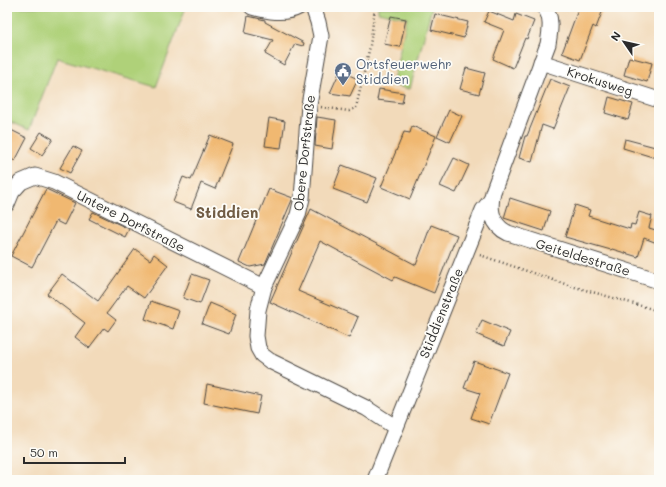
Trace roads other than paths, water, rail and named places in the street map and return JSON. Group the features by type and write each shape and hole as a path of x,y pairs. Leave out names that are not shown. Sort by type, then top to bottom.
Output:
{"street":[{"path":"252,7 279,12 294,10 299,7"},
{"name":"Obere Dorfstraße","path":"313,7 318,22 320,36 309,105 302,198 298,215 264,287 258,310 256,336 258,348 262,355 270,361 366,408 395,427"},
{"name":"Stiddienstraße","path":"375,480 466,251 483,210 491,200 548,44 551,27 547,10 544,7"},
{"name":"Krokusweg","path":"541,62 659,100"},
{"name":"Untere Dorfstraße","path":"7,204 12,192 21,182 35,176 54,182 264,287"},
{"name":"Stiddienstraße","path":"491,200 492,216 496,224 501,230 508,233"},
{"name":"Geiteldestraße","path":"508,233 659,281"}],"place":[{"name":"Ortsfeuerwehr Stiddien","path":"343,86"}],"district":[{"name":"Stiddien","path":"227,213"}]}
